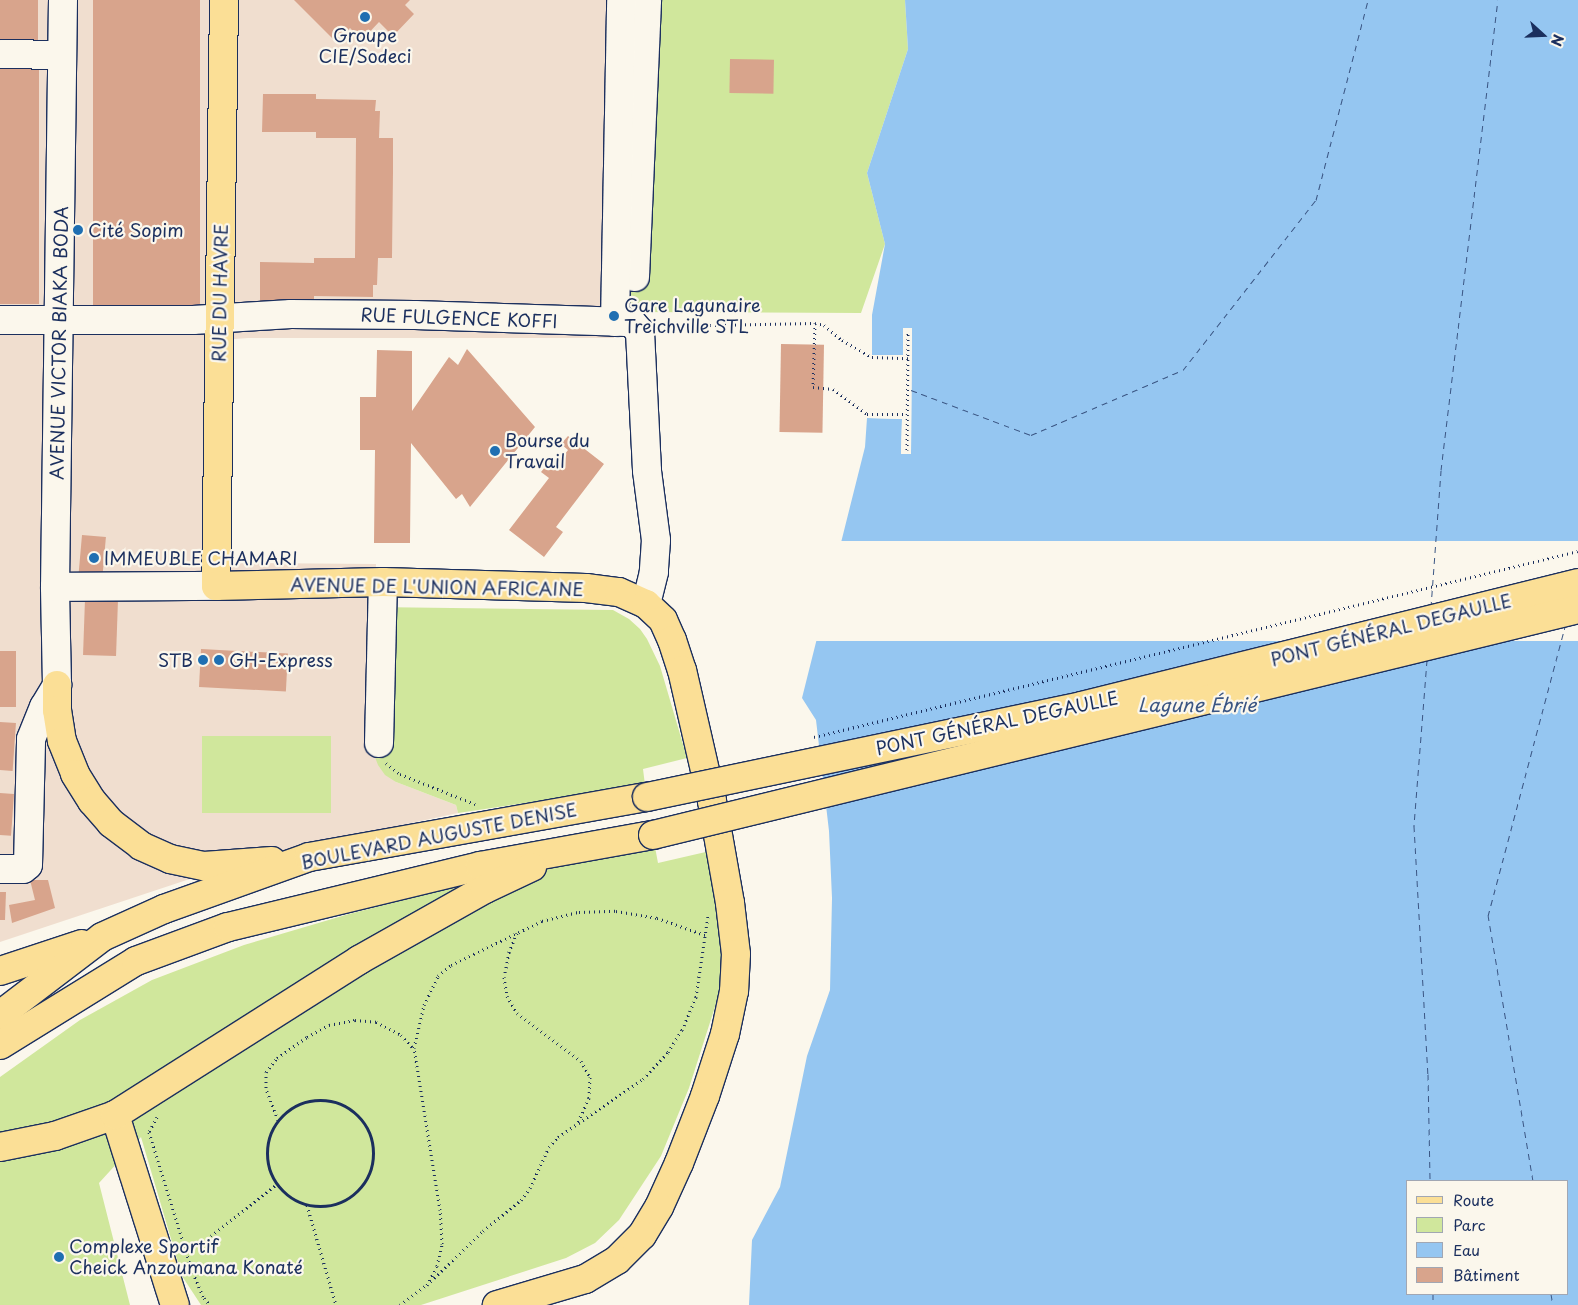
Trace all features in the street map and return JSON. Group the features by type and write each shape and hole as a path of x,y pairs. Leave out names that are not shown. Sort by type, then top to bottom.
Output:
{"main road":[{"name":"RUE DU HAVRE","path":"216,586 224,0"},
{"name":"AVENUE DE L'UNION AFRICAINE","path":"216,586 383,582 586,588 619,592 646,604 663,620 672,640 682,670 710,792 730,902 736,954 734,991 725,1034 705,1096 660,1207 642,1235 616,1260 585,1279 497,1305"},
{"name":"PONT GÉNÉRAL DEGAULLE","path":"647,797 1081,706 1578,584"},
{"name":"PONT GÉNÉRAL DEGAULLE","path":"570,850 654,835 1578,610"},
{"path":"57,685 57,710 62,741 75,774 92,801 111,823 141,846 170,859 204,866 253,864 309,856"},
{"name":"BOULEVARD AUGUSTE DENISE","path":"0,1015 102,937 164,909 309,856 647,797"},
{"path":"0,1045 136,961 212,932 405,882 570,850"},
{"path":"0,1147 55,1136 115,1115 359,960 484,889 570,850"},
{"path":"0,971 102,937"},
{"path":"115,1115 175,1305"},
{"path":"162,1260 193,1305"}],"street":[{"name":"AVENUE VICTOR BIAKA BODA","path":"57,685 55,587 63,0"},
{"path":"621,0 626,324 640,332 647,470 656,540 654,572 646,604"},
{"path":"635,277 647,0"},
{"path":"0,54 62,55"},
{"name":"RUE FULGENCE KOFFI","path":"0,320 220,319 291,314 415,315 626,324"},
{"path":"378,744 383,582"},
{"name":"AVENUE DE L'UNION AFRICAINE","path":"55,587 216,586"},
{"path":"0,869 23,870 28,865 31,739 44,707 57,685"}],"path":[{"path":"815,323 813,387 833,389 868,414 907,414"},
{"path":"626,324 815,323 824,325 842,340 872,357 908,358"},
{"path":"907,450 908,332"},
{"path":"808,738 1578,551"},
{"path":"378,744 383,758 389,766 400,774 473,804 483,802"},
{"path":"427,1285 437,1266 442,1244 440,1210 414,1048 424,1004 438,976 451,965 517,932 542,921 579,912 616,911 657,918 704,935"},
{"path":"400,1305 427,1285 483,1232 521,1200 530,1188 549,1148 558,1137 643,1079 668,1052 682,1030 696,997 708,912"},
{"path":"517,932 509,952 504,977 507,996 518,1013 581,1061 590,1077 588,1098 576,1126"},
{"path":"278,1120 266,1088 266,1072 277,1058 329,1025 355,1020 376,1022 401,1035 414,1048"},
{"path":"310,1100 329,1100 347,1106 361,1118 370,1135 374,1154 370,1172 360,1188 344,1200 326,1206 307,1205 290,1197 276,1184 269,1169 267,1152 270,1135 278,1120 292,1107 310,1100"},
{"path":"163,1113 155,1119 149,1132 192,1268 204,1298 210,1305"},
{"path":"211,1236 276,1184"},
{"path":"307,1205 336,1305"}],"shaded area":[{"path":"0,0 615,0 609,305 614,338 248,338 209,341 207,565 247,563 376,564 370,719 396,782 456,805 458,813 262,855 0,942"}],"green space":[{"path":"634,0 905,0 908,49 867,173 885,244 861,313 626,312"},
{"path":"374,607 613,610 629,619 647,639 660,666 687,758 643,769 645,785 458,813 456,805 396,782 385,775 378,765 373,752"},
{"path":"202,736 331,736 331,813 202,813"},
{"path":"655,847 658,863 710,851 724,954 721,988 689,1088 661,1156 619,1220 595,1243 566,1258 421,1305 201,1305 182,1276 141,1137 99,1183 130,1305 0,1305 0,1077 80,1020 152,980 244,945 349,914 455,887 487,895 551,866"}],"water":[{"name":"Lagune Ébrié","path":"905,0 1578,0 1578,1305 749,1305 752,1240 780,1187 807,1056 830,990 832,898 829,831 816,720 802,698 865,447 867,418 902,419 901,453 911,453 912,328 903,328 903,355 872,355 872,315 885,244 867,173 908,49"}],"pier":[{"path":"903,328 912,328 911,454 901,454 902,419 867,418 867,416 903,417 904,451 909,451 909,331 906,331 904,357 872,357 872,355 903,355"},
{"path":"792,541 1578,541 1578,641 792,641"}],"building":[{"path":"0,0 38,0 38,41 0,41"},
{"path":"93,0 200,0 200,305 93,305"},
{"name":"Groupe CIE/Sodeci","path":"294,0 410,0 405,5 414,14 393,36 379,22 362,40 350,28 336,42"},
{"path":"730,59 774,60 773,94 729,93"},
{"path":"0,63 39,63 39,304 0,304"},
{"path":"263,94 316,94 316,99 376,100 375,111 380,111 379,138 393,138 392,258 378,258 377,285 373,285 373,297 314,296 314,301 260,301 260,262 314,263 314,258 355,258 356,138 316,138 316,132 262,132"},
{"path":"781,344 824,345 822,433 779,432"},
{"path":"467,349 535,427 470,507 462,494 456,499 411,443 410,543 374,543 375,450 360,450 360,397 376,397 377,350 412,351 412,411 449,357 458,365"},
{"path":"568,436 604,464 556,527 563,532 544,557 509,530 549,478 541,472 550,461 556,466 568,450 561,444"},
{"name":"IMMEUBLE CHAMARI","path":"82,535 106,537 102,581 78,579"},
{"path":"85,599 118,600 116,656 83,655"},
{"path":"201,649 288,654 286,692 199,687"},
{"path":"0,651 16,651 16,707 0,707"},
{"path":"0,722 16,723 13,771 0,770"},
{"path":"0,793 14,794 11,836 0,835"},
{"path":"30,880 48,880 55,908 12,923 9,905 35,900"},
{"path":"0,892 6,892 5,920 0,920"}],"ferry route":[{"path":"911,390 1031,435 1183,370 1316,200 1368,0"},
{"path":"1431,607 1441,470 1498,0"},
{"path":"1533,1180 1488,916 1565,626"},
{"path":"1427,660 1414,826 1428,1074 1430,1180"},
{"path":"1433,1295 1433,1305"},
{"path":"1551,1295 1553,1305"}],"place":[{"name":"Groupe CIE/Sodeci","path":"365,17"},
{"name":"Cité Sopim","path":"78,230"},
{"name":"Gare Lagunaire Treichville STL","path":"614,316"},
{"name":"Bourse du Travail","path":"495,451"},
{"name":"IMMEUBLE CHAMARI","path":"94,558"},
{"name":"STB","path":"203,660"},
{"name":"GH-Express","path":"219,660"},
{"name":"Complexe Sportif Cheick Anzoumana Konaté","path":"59,1257"}]}
